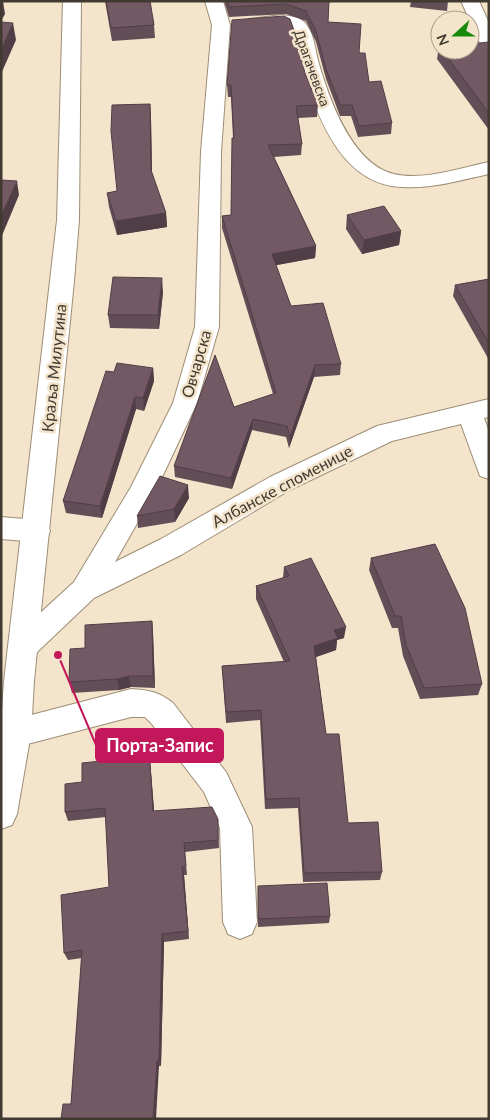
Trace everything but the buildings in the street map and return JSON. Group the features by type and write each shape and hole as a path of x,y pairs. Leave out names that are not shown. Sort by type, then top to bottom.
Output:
{"street":[{"name":"Краља Милутина","path":"1,814 4,775 16,733 68,220 72,1"},
{"name":"Овчарска","path":"24,646 84,590 142,492 185,403 207,328 211,152 221,25 214,1"},
{"path":"470,1 489,43"},
{"name":"Драгачевска","path":"221,25 286,21 298,26 323,104 354,158 372,173 392,180 408,180 440,178 489,168"},
{"path":"479,411 489,468"},
{"name":"Албанске споменице","path":"84,590 171,547 279,484 386,433 479,411"},
{"path":"1,528 37,531"},
{"path":"16,733 131,703 150,704 162,713 214,782 236,827 240,922"}],"place":[{"name":"Порта-Запис","path":"58,655"}]}
